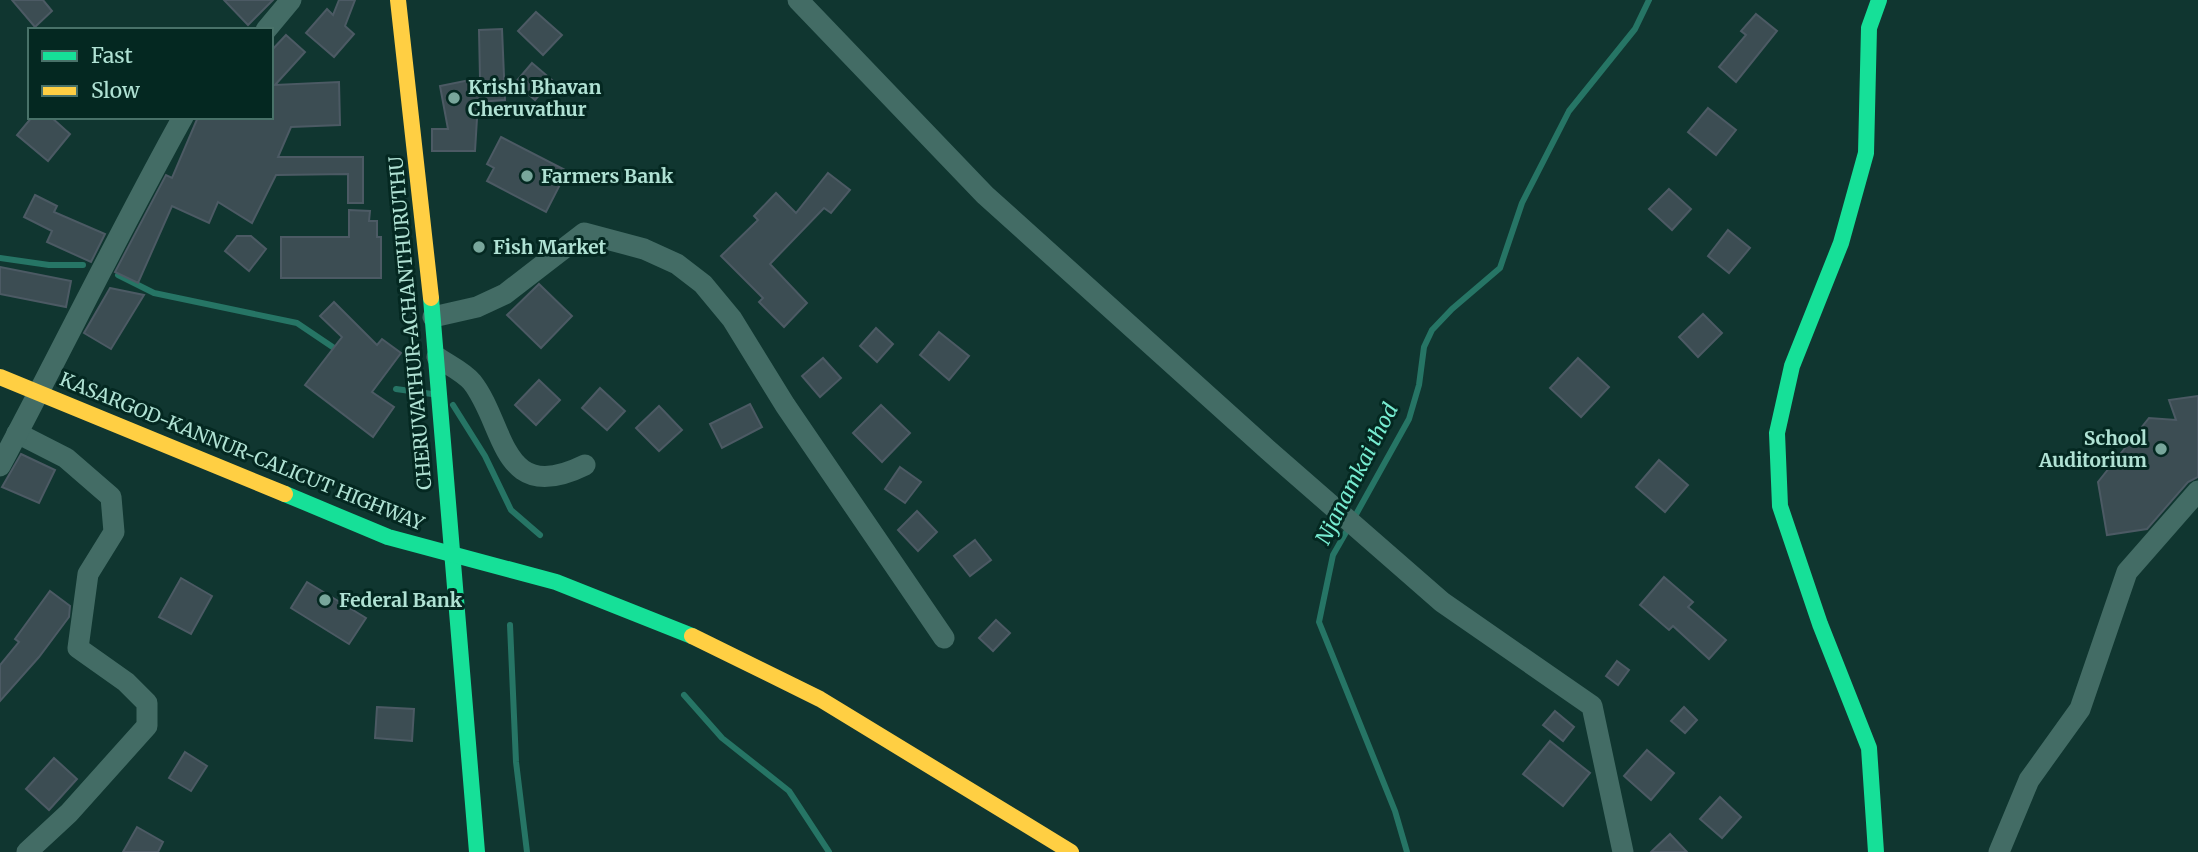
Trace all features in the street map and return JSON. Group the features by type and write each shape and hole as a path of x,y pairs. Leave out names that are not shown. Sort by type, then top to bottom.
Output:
{"main road":[{"name":"CHERUVATHUR-ACHANTHURUTHU","path":"398,0 437,360 477,852"},
{"path":"1876,852 1869,748 1821,624 1780,506 1777,433 1792,366 1841,243 1866,153 1869,28 1879,0"},
{"name":"KASARGOD-KANNUR-CALICUT HIGHWAY","path":"0,377 388,537 556,582 667,624 820,699 1071,852"}],"street":[{"path":"268,28 291,0"},
{"path":"798,0 985,195 1268,450 1443,602 1592,706 1623,852"},
{"path":"0,466 40,393 90,287 182,119"},
{"path":"433,317 477,307 505,294 584,233 644,249 677,264 703,284 732,319 785,405 944,638"},
{"path":"437,360 471,381 509,459 526,471 545,475 566,474 584,464"},
{"path":"17,433 66,458 111,497 114,533 88,573 78,648 126,682 147,703 147,726 69,813 27,852"},
{"path":"2000,852 2029,780 2080,709 2127,572 2198,491"}],"building":[{"path":"12,0 43,0 52,11 35,27"},
{"path":"224,0 273,0 248,25"},
{"path":"339,0 355,0 345,26 354,34 334,57 306,33 327,9 333,15"},
{"path":"536,12 562,35 543,55 518,31"},
{"path":"1756,14 1777,31 1736,82 1719,67 1746,35 1741,31"},
{"path":"502,29 505,100 478,102 475,151 432,151 432,129 448,129 440,86 480,78 479,30"},
{"path":"286,35 305,52 275,85 339,82 340,125 291,127 278,157 363,157 363,203 348,203 348,174 276,175 252,223 218,202 209,223 172,206 138,283 115,272 166,175 172,178 197,119 273,119 273,49"},
{"path":"532,63 552,80 535,100 515,83"},
{"path":"1708,108 1736,130 1716,155 1688,132"},
{"path":"30,119 53,119 70,134 48,161 17,135"},
{"name":"Farmers Bank","path":"501,137 567,171 546,212 487,181 494,168 487,164"},
{"path":"828,173 850,190 831,213 824,208 770,264 807,303 784,327 759,302 763,298 721,256 758,220 754,216 776,193 796,213"},
{"path":"1669,189 1691,209 1672,230 1649,209"},
{"path":"35,195 57,206 54,212 105,234 91,262 47,242 52,231 24,217"},
{"path":"349,210 370,211 369,221 377,221 377,237 381,237 381,278 281,278 281,237 349,237"},
{"path":"1728,230 1750,248 1729,273 1708,256"},
{"path":"237,236 251,236 266,249 249,271 225,251"},
{"path":"0,267 71,281 66,307 0,294"},
{"path":"539,284 572,316 541,348 507,315"},
{"path":"110,288 144,295 111,349 84,333"},
{"path":"334,302 377,345 382,339 401,353 372,392 394,407 373,437 305,385 342,337 320,316"},
{"path":"1703,314 1722,333 1698,357 1679,337"},
{"path":"876,328 893,344 877,362 860,346"},
{"path":"939,332 969,356 949,380 920,355"},
{"path":"823,358 841,378 820,397 802,376"},
{"path":"1578,358 1609,387 1581,417 1550,388"},
{"path":"539,380 560,400 536,425 515,405"},
{"path":"600,388 625,411 607,430 582,408"},
{"name":"School Auditorium","path":"2198,396 2198,477 2188,482 2147,529 2107,535 2098,482 2149,418 2176,420 2169,400"},
{"path":"750,404 762,427 722,448 710,424"},
{"path":"881,405 910,433 882,462 853,433"},
{"path":"659,406 682,430 659,451 636,428"},
{"path":"21,454 55,470 39,503 2,487"},
{"path":"1659,460 1688,485 1665,512 1636,487"},
{"path":"900,467 921,482 905,503 885,489"},
{"path":"917,511 937,532 918,551 898,530"},
{"path":"975,540 991,560 970,576 954,556"},
{"path":"1664,577 1693,602 1688,607 1726,640 1709,659 1673,626 1669,630 1640,605"},
{"path":"181,578 212,596 191,634 159,617"},
{"path":"307,582 366,618 349,644 291,608"},
{"path":"50,591 70,606 69,617 39,657 0,701 0,665 19,642 15,639"},
{"path":"996,620 1010,633 993,651 979,638"},
{"path":"1617,661 1629,670 1618,685 1606,676"},
{"path":"377,707 414,709 412,741 375,738"},
{"path":"1684,707 1697,720 1685,733 1671,721"},
{"path":"1555,711 1574,727 1563,741 1543,725"},
{"path":"1550,741 1590,773 1563,806 1523,774"},
{"path":"1647,750 1674,773 1651,800 1624,776"},
{"path":"185,752 207,766 191,791 169,778"},
{"path":"54,758 77,779 49,810 26,789"},
{"path":"1720,797 1741,817 1722,838 1700,819"},
{"path":"137,827 163,842 158,852 123,852"},
{"path":"1670,834 1687,852 1651,852"}],"waterway":[{"name":"Njanamkai thod","path":"1354,518 1409,419 1419,385 1424,347 1432,330 1500,268 1522,203 1569,111 1635,29 1649,0"},
{"path":"0,258 49,265 83,265"},
{"path":"118,275 154,293 297,323 340,352"},
{"path":"396,389 432,394"},
{"path":"453,405 485,456 511,510 540,535"},
{"name":"Njanamkai thod","path":"1349,527 1333,555 1319,622 1395,811 1407,852"},
{"path":"510,625 516,762 527,852"},
{"path":"684,695 722,738 789,791 829,852"}],"traffic: fast":[{"path":"1876,852 1869,748 1820,624 1780,506 1777,433 1792,366 1841,243 1866,153 1869,28 1879,0"},
{"path":"431,298 477,852"},
{"path":"285,494 388,537 556,582 692,636"}],"traffic: slow":[{"path":"398,0 431,298"},
{"path":"0,377 285,494"},
{"path":"692,636 820,699 1071,852"}],"place":[{"name":"Krishi Bhavan Cheruvathur","path":"454,98"},
{"name":"Farmers Bank","path":"527,176"},
{"name":"Fish Market","path":"479,247"},
{"name":"School Auditorium","path":"2161,449"},
{"name":"Federal Bank","path":"325,600"}]}
